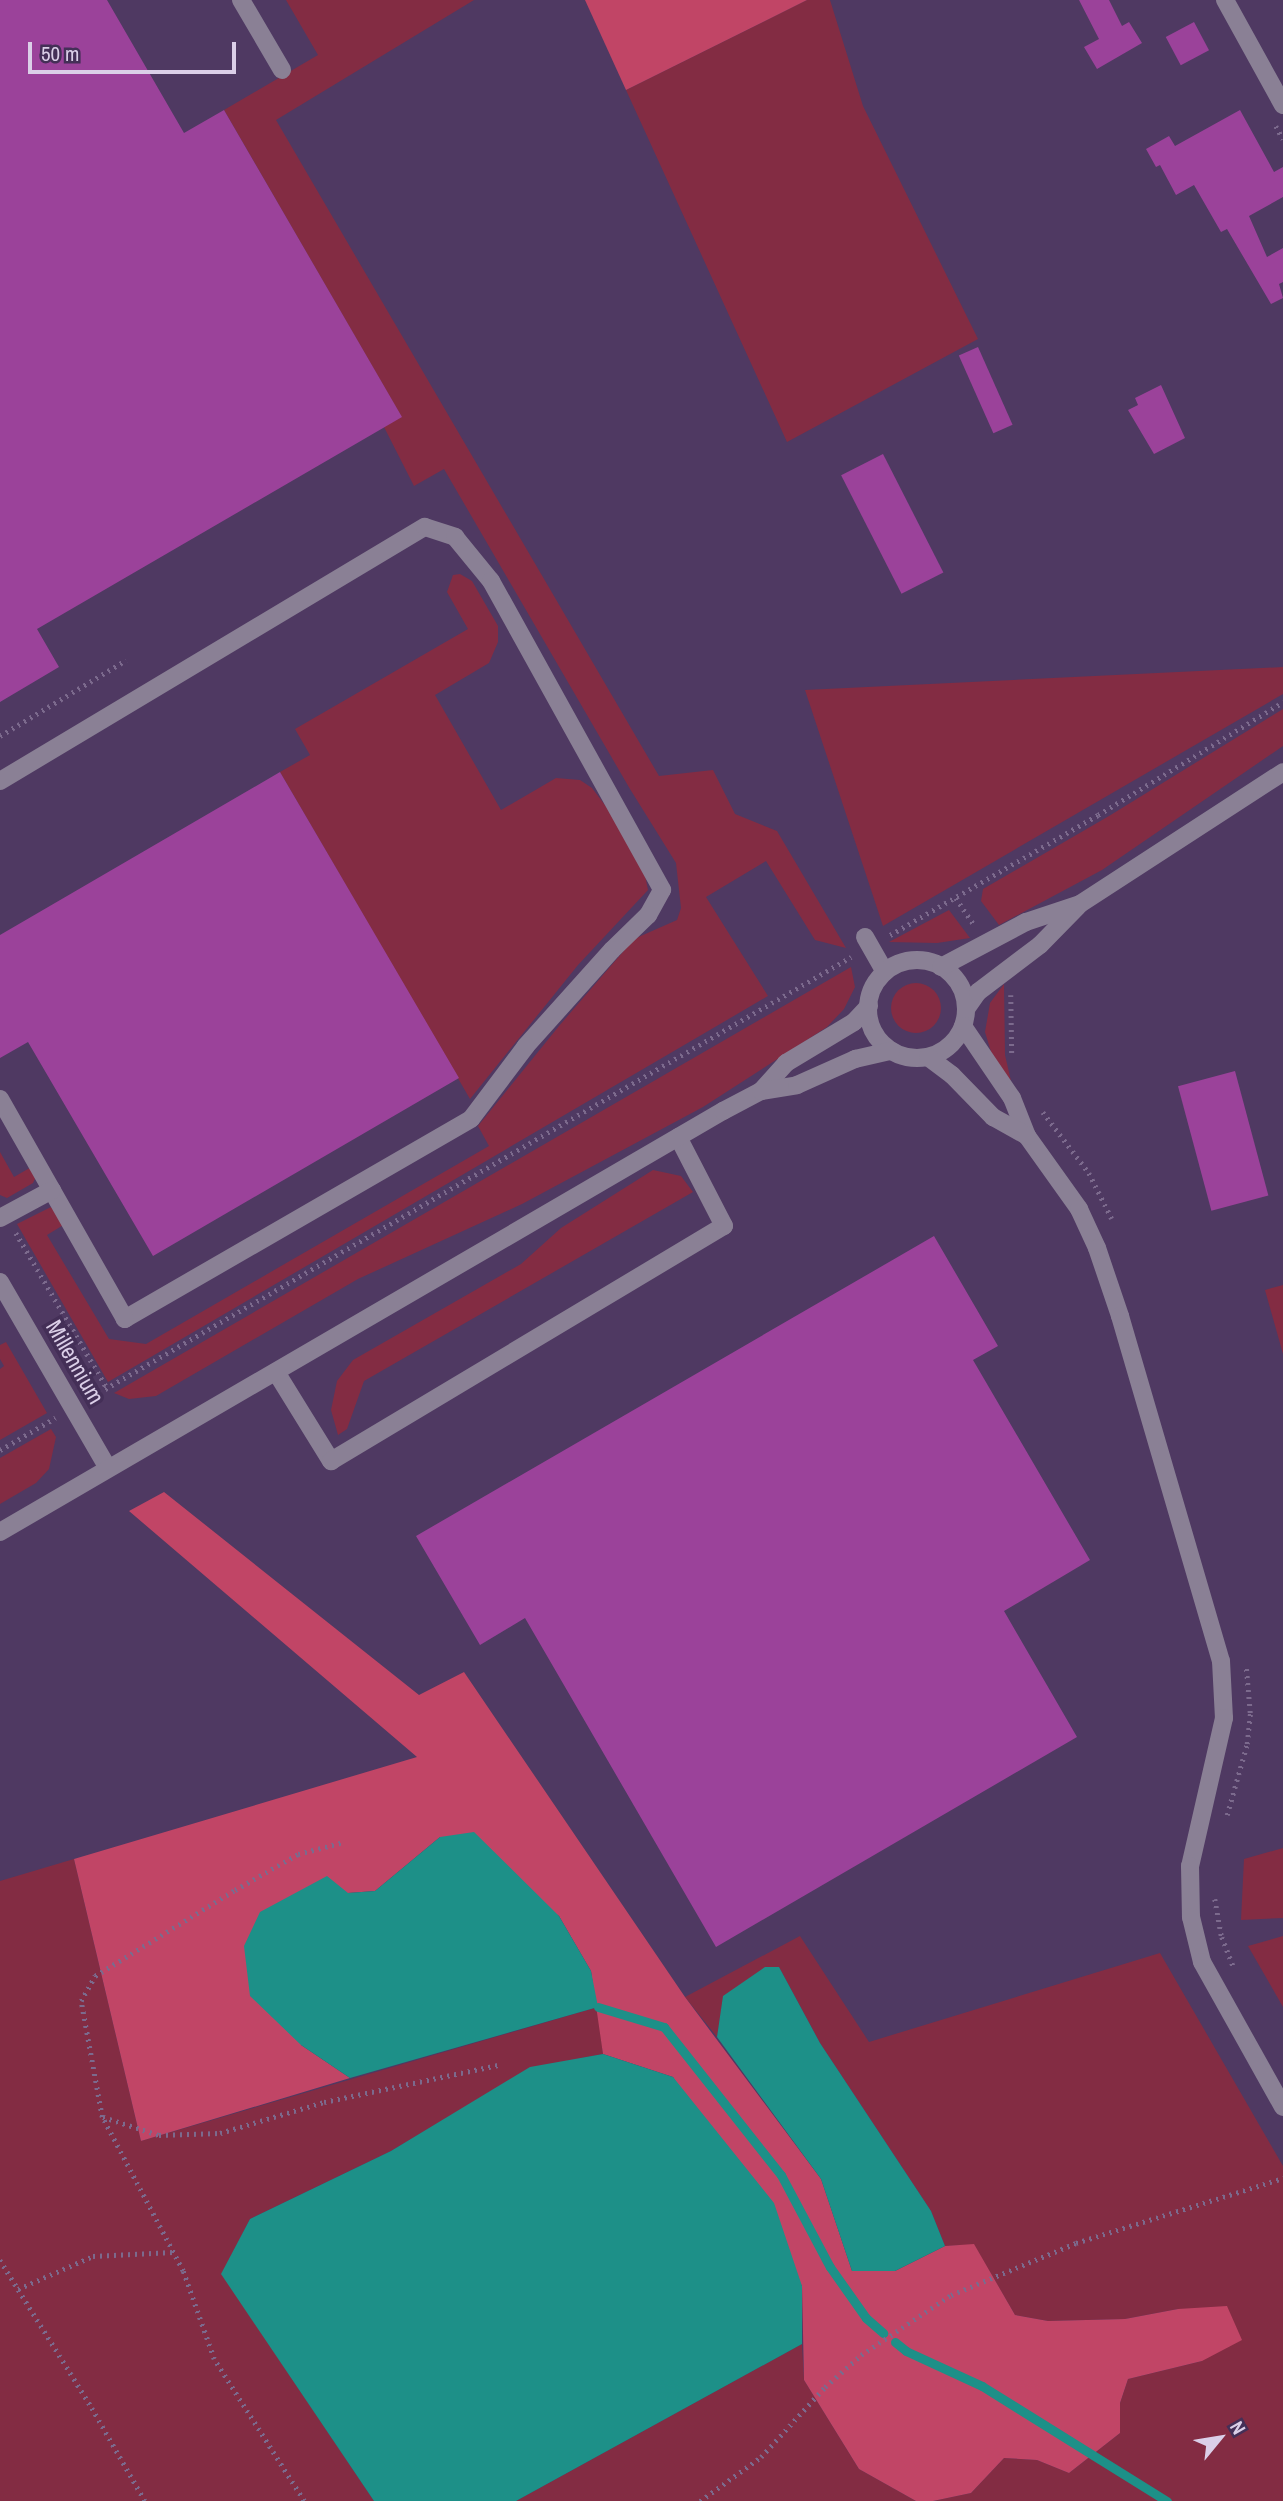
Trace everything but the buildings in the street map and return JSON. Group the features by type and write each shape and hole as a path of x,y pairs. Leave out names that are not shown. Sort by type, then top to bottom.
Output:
{"street":[{"path":"241,0 282,70"},
{"path":"1225,0 1283,105"},
{"path":"0,781 425,527 455,537 491,581 662,890 648,915 612,950 526,1046 471,1119 125,1319 0,1099"},
{"path":"1283,772 1080,904 1040,944 978,992 965,1018 946,1049 928,1057 903,1056 891,1051 874,1032 869,1006 874,988 885,972 912,961 941,967 960,985 965,1018 1012,1098 1027,1136 1055,1171 1079,1209 1097,1248 1120,1316 1221,1661 1224,1718 1190,1867 1191,1917 1202,1962 1283,2107"},
{"path":"941,967 1027,922 1080,904"},
{"path":"867,942 885,972"},
{"path":"0,1532 761,1091 786,1063 854,1022 869,1006"},
{"path":"761,1091 797,1085 855,1059 891,1051"},
{"path":"928,1057 952,1075 993,1117 1027,1136"},
{"path":"276,1372 331,1461 724,1226 678,1137"},
{"path":"3,1216 52,1190"},
{"name":"Millennium","path":"0,1282 108,1468"}],"path":[{"path":"0,736 126,660"},
{"path":"0,1450 867,942 956,898 1283,702"},
{"path":"956,898 975,927"},
{"path":"3,1216 107,1388"},
{"path":"304,2501 296,2493 215,2359 173,2252 102,2117 81,2001 95,1976 235,1890 298,1854 344,1842"},
{"path":"102,2117 159,2135 220,2133 324,2102 498,2065"},
{"path":"700,2501 761,2457 825,2387 861,2355 951,2295 1076,2243 1283,2178"},
{"path":"18,2289 93,2256 173,2252"},
{"path":"0,2260 92,2408 145,2501"},
{"path":"296,2493 296,2501"}],"shaded area":[{"path":"286,0 474,0 276,120 659,776 713,770 735,814 777,831 846,948 815,940 766,861 706,897 768,996 108,1382 17,1224 51,1207 65,1224 47,1235 109,1339 146,1344 489,1146 478,1126 634,939 677,920 681,908 676,863 444,469 414,486 384,427 401,416 224,110 318,55"},
{"path":"585,0 807,0 626,90"},
{"path":"807,0 830,0 863,106 978,339 787,442 626,90"},
{"path":"460,574 472,581 498,626 498,642 489,663 435,695 501,810 556,778 580,780 592,788 608,809 644,870 648,890 578,965 470,1099 280,772 310,755 295,729 468,629 447,592 453,575"},
{"path":"1283,667 1283,694 883,926 805,690"},
{"path":"1283,709 1283,746 1102,870 999,925 981,901 983,889 1109,816"},
{"path":"949,910 970,938 937,943 889,942"},
{"path":"851,967 855,987 844,1009 827,1027 703,1107 522,1204 358,1279 156,1396 129,1399 114,1393"},
{"path":"916,983 934,990 941,1008 934,1026 916,1033 898,1026 891,1008 898,990"},
{"path":"1004,984 1005,1055 1011,1081 992,1055 985,1032 990,1003"},
{"path":"0,1152 14,1177 33,1166 37,1174 33,1183 7,1198 0,1195"},
{"path":"653,1170 681,1176 693,1192 364,1381 347,1429 338,1435 331,1410 337,1381 353,1360 521,1264 561,1228"},
{"path":"1283,1285 1283,1354 1265,1290"},
{"path":"6,1342 47,1413 0,1440 0,1369 4,1366 0,1359 0,1345"},
{"path":"51,1429 56,1437 49,1469 36,1483 0,1504 0,1458"},
{"path":"164,1492 419,1695 464,1672 685,1997 821,2179 852,2271 895,2271 945,2246 974,2244 1015,2315 1048,2321 1125,2319 1178,2309 1227,2306 1242,2340 1202,2361 1128,2379 1120,2403 1120,2433 1069,2473 1037,2460 1004,2458 971,2493 933,2501 916,2501 859,2469 804,2380 802,2286 673,2077 603,2054 591,1971 559,1916 440,1837 375,1891 348,1893 301,2045 350,2078 141,2141 74,1859 417,1757 129,1511"},
{"path":"474,1832 559,1916 591,1971 598,2007 350,2078 301,2045 250,1996 244,1946 260,1912 327,1876 348,1893 375,1891 440,1837"},
{"path":"1283,1848 1283,1918 1241,1920 1244,1859"},
{"path":"74,1859 141,2141 598,2007 603,2054 530,2068 391,2151 250,2219 222,2274 374,2501 0,2501 0,1881"},
{"path":"800,1936 869,2042 1160,1953 1283,2166 1283,2501 933,2501 971,2493 1004,2458 1037,2460 1069,2473 1120,2433 1120,2403 1128,2379 1202,2361 1178,2309 1125,2319 1048,2321 1015,2315 974,2245 945,2246 931,2211 820,2043 779,1967 724,1996 717,2037 685,1997"},
{"path":"1283,1936 1283,2007 1248,1946"},
{"path":"765,1967 779,1967 820,2043 931,2211 945,2246 895,2271 852,2271 821,2179 717,2037 723,1996"},
{"path":"603,2054 673,2077 774,2203 802,2286 802,2344 516,2501 374,2501 221,2274 250,2219 391,2151 530,2067"},
{"path":"802,2344 804,2380 859,2469 916,2501 516,2501"}],"waterway":[{"path":"598,2007 664,2027 781,2175 830,2267 866,2318 883,2333"},
{"path":"895,2342 906,2351 982,2386 1167,2501"}]}
